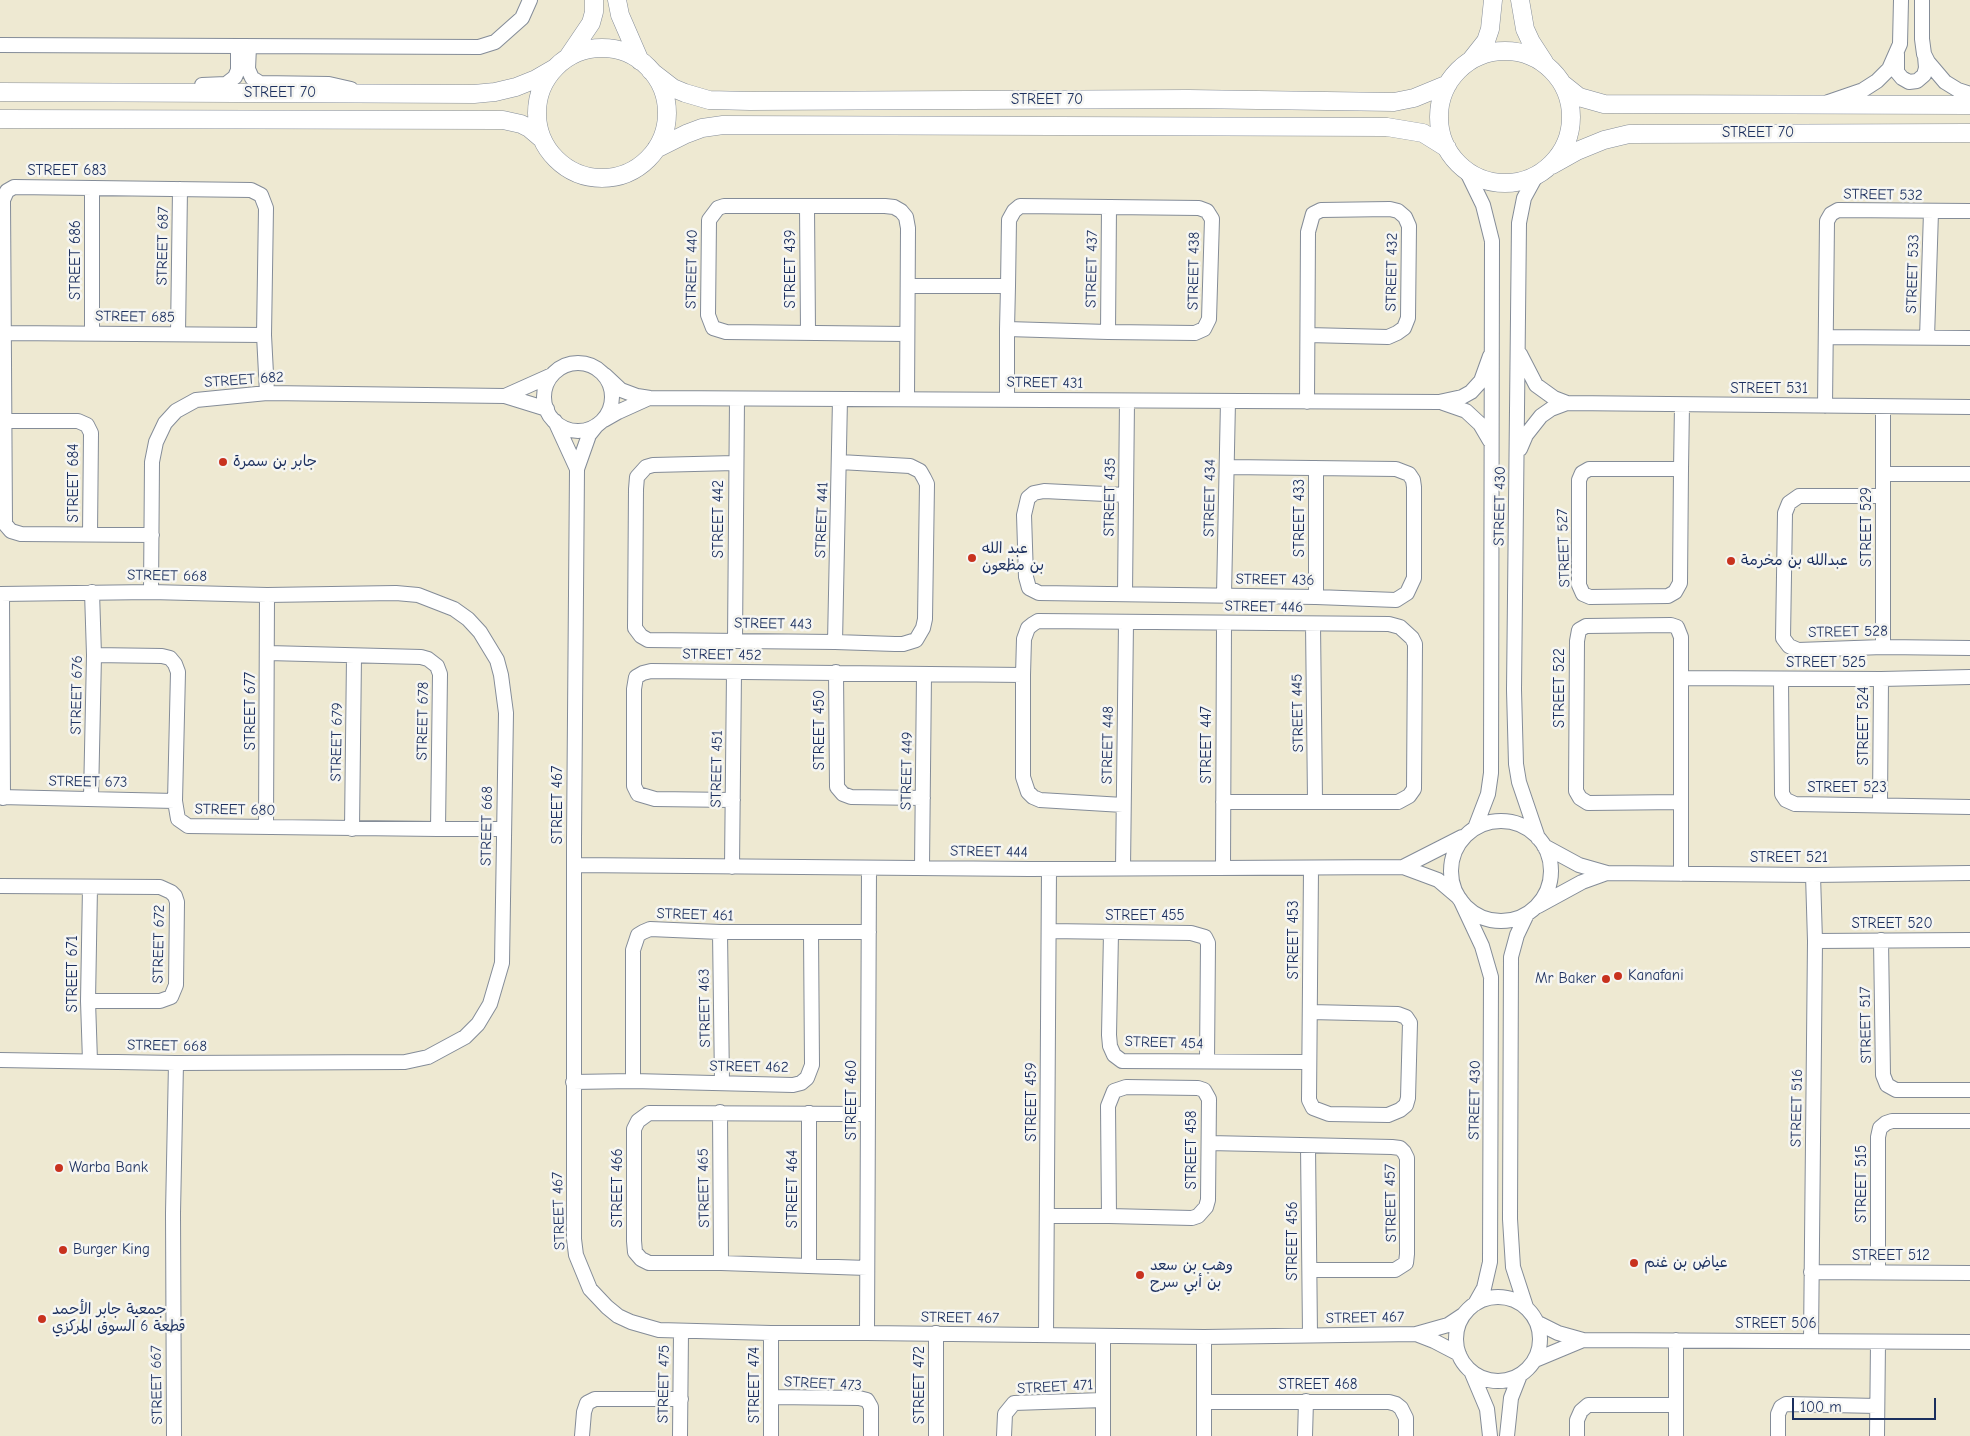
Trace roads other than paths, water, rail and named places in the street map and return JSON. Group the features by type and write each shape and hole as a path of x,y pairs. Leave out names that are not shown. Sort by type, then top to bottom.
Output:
{"main road":[{"path":"594,0 594,12 591,23 542,87 536,109 542,139 553,156 560,163 577,173 596,177 616,176 634,169 656,149 664,130 666,109 662,89 646,66 620,15 617,0"},
{"path":"1493,0 1490,29 1486,41 1448,84 1439,111 1440,130 1452,156 1466,170 1488,181 1500,183 1513,183 1536,176 1552,165 1565,146 1570,131 1571,108 1564,85 1546,65 1531,42 1526,29 1520,0"},
{"path":"562,62 586,50 605,48 623,52 646,66"},
{"path":"1470,60 1492,52 1509,51 1526,54 1546,65"},
{"name":"STREET 70","path":"0,92 474,94 516,87 536,79 562,62"},
{"name":"STREET 70","path":"646,66 673,88 685,93 709,100 750,101 1189,99 1394,102 1414,98 1448,84"},
{"name":"STREET 70","path":"1564,85 1579,97 1604,104 1970,105"},
{"name":"STREET 70","path":"0,119 503,120 512,121 529,128 542,139"},
{"name":"STREET 70","path":"656,149 694,131 724,125 1387,127 1423,133 1447,148"},
{"name":"STREET 70","path":"1552,165 1577,151 1604,140 1629,134 1970,133"}],"street":[{"path":"0,45 485,46 495,42 522,18 530,0"},
{"path":"1820,104 1870,86 1889,68 1897,53 1902,35 1901,0"},
{"path":"1897,53 1897,72 1902,78 1909,82 1917,80 1924,75 1926,68 1922,39 1922,0"},
{"path":"123,92 147,88 226,84 235,77 243,47"},
{"path":"243,47 252,78 260,83 330,84 363,94"},
{"path":"1924,54 1933,69 1945,82 1958,90 1970,94"},
{"name":"STREET 430","path":"1466,170 1484,205 1492,241 1490,356 1490,773 1488,794 1471,832"},
{"name":"STREET 430","path":"1536,176 1524,198 1520,212 1514,690 1516,764 1519,782 1541,842"},
{"name":"STREET 683","path":"152,535 21,534 7,528 5,524 6,421 3,200 7,191 14,187 251,190 261,196 266,208 264,335 266,393"},
{"name":"STREET 686","path":"92,188 92,333"},
{"name":"STREET 687","path":"178,334 180,189"},
{"name":"STREET 440","path":"906,334 719,331 713,328 708,315 709,220 714,212 724,206 885,206 894,207 901,211 906,217 908,228 907,398"},
{"name":"STREET 438","path":"1007,328 1195,333 1204,329 1209,319 1212,219 1207,211 1199,208 1020,206 1014,211 1010,220 1007,328 1007,399"},
{"name":"STREET 439","path":"807,207 808,332"},
{"name":"STREET 437","path":"1108,332 1109,207"},
{"name":"STREET 432","path":"1307,402 1308,232 1313,214 1321,210 1390,209 1398,211 1405,217 1409,226 1408,318 1404,328 1388,336 1308,335"},
{"name":"STREET 532","path":"1825,406 1827,221 1831,214 1838,210 1970,211"},
{"name":"STREET 533","path":"1927,338 1931,212"},
{"path":"908,286 1008,286"},
{"name":"STREET 685","path":"5,332 264,335"},
{"path":"1827,337 1970,338"},
{"name":"STREET 531","path":"1518,348 1536,385 1554,398 1567,403 1970,408"},
{"name":"STREET 431","path":"605,375 621,390 637,396 650,398 1439,402 1462,397 1471,392 1480,381 1490,356"},
{"path":"572,363 590,365 605,375 611,386 612,400 609,412 599,424 580,430 562,426 551,415 545,392 552,375 561,368 572,363"},
{"name":"STREET 682","path":"505,396 552,375"},
{"name":"STREET 682","path":"151,592 152,462 156,442 165,423 176,411 196,400 266,393 505,396 551,415"},
{"name":"STREET 431","path":"599,424 618,412 650,398"},
{"name":"STREET 442","path":"735,640 737,399"},
{"name":"STREET 441","path":"835,642 840,399"},
{"name":"STREET 435","path":"1125,594 1127,401"},
{"name":"STREET 434","path":"1224,595 1228,401"},
{"name":"STREET 431","path":"1439,402 1466,411 1480,424 1490,441"},
{"name":"STREET 531","path":"1517,458 1526,434 1541,416 1551,409 1567,403"},
{"name":"STREET 527","path":"1682,405 1682,469 1680,583 1675,592 1668,596 1590,596 1582,594 1579,585 1579,480 1582,473 1589,469 1682,469"},
{"name":"STREET 529","path":"1883,407 1883,647"},
{"name":"STREET 467","path":"551,415 576,469"},
{"name":"STREET 684","path":"6,421 78,421 87,425 91,433 90,534"},
{"name":"STREET 467","path":"599,424 589,435 576,469 574,1239 576,1254 590,1289 618,1316 659,1330 681,1332 867,1332 1204,1337 1416,1334 1448,1325 1463,1315"},
{"name":"STREET 443","path":"735,463 654,465 646,467 637,477 635,628 648,640 903,644 916,640 923,628 925,619 927,484 920,472 910,466 840,462"},
{"name":"STREET 436","path":"1126,495 1034,492 1028,498 1024,515 1027,584 1039,593 1224,595 1396,600 1408,593 1414,578 1414,487 1413,480 1409,474 1396,469 1228,466"},
{"name":"STREET 433","path":"1316,468 1316,597"},
{"path":"1883,474 1970,474"},
{"name":"STREET 528","path":"1883,496 1799,496 1789,503 1785,513 1783,638 1789,646 1798,650 1883,647 1970,648"},
{"name":"STREET 676","path":"91,798 94,655 92,592"},
{"name":"STREET 668","path":"0,1060 176,1063 405,1062 428,1057 465,1037 478,1024 490,1004 502,963 506,712 502,675 491,648 468,618 454,609 418,595 396,593 267,595 151,592 1,594"},
{"path":"1,594 1,798"},
{"name":"STREET 677","path":"266,827 267,595"},
{"name":"STREET 446","path":"1123,804 1040,800 1028,792 1023,777 1024,639 1028,628 1038,621 1389,624 1400,627 1407,633 1414,644 1414,789 1409,796 1398,802 1223,802"},
{"name":"STREET 448","path":"1123,868 1126,623"},
{"name":"STREET 447","path":"1223,868 1224,623"},
{"name":"STREET 445","path":"1313,624 1315,801"},
{"name":"STREET 522","path":"1681,802 1588,803 1580,798 1576,791 1577,641 1579,630 1586,626 1671,625 1677,627 1681,637 1681,678 1681,802 1681,874"},
{"name":"STREET 678","path":"268,653 421,657 428,659 437,666 440,674 438,830"},
{"name":"STREET 680","path":"94,655 162,656 170,658 175,664 178,672 175,800 178,819 188,826 438,830 503,829"},
{"name":"STREET 679","path":"352,828 354,656"},
{"name":"STREET 452","path":"733,800 656,799 638,794 634,786 634,689 636,677 643,672 651,671 1023,675"},
{"name":"STREET 451","path":"732,866 734,672"},
{"name":"STREET 450","path":"836,672 837,787 843,794 851,797 923,798"},
{"name":"STREET 449","path":"922,867 924,674"},
{"name":"STREET 525","path":"1681,678 1881,679 1970,677"},
{"name":"STREET 523","path":"1781,679 1782,794 1786,800 1795,804 1970,807"},
{"name":"STREET 524","path":"1880,804 1881,679"},
{"name":"STREET 673","path":"1,798 175,800"},
{"path":"1507,1436 1511,1398 1520,1375 1535,1360 1540,1348 1538,1323 1526,1307 1513,1268 1511,1245 1511,957 1513,946 1531,910 1548,889 1550,878 1548,856 1541,842 1522,826 1503,821 1484,824 1471,832 1459,843 1451,864 1451,876 1459,898 1471,911 1486,919 1511,920 1531,910"},
{"name":"STREET 444","path":"1403,867 1471,832"},
{"name":"STREET 521","path":"1541,842 1579,866 1607,873 1814,875 1970,873"},
{"name":"STREET 444","path":"574,865 869,868 1310,869 1403,867 1438,880 1459,898"},
{"name":"STREET 460","path":"867,1332 869,868"},
{"name":"STREET 459","path":"1046,1335 1049,868"},
{"name":"STREET 453","path":"1310,869 1309,1100 1313,1108 1329,1114 1388,1115 1406,1105 1408,1098 1410,1023 1406,1018 1398,1014 1310,1012"},
{"name":"STREET 521","path":"1531,910 1582,882 1607,873"},
{"name":"STREET 516","path":"1811,1341 1814,875"},
{"name":"STREET 672","path":"0,886 160,887 175,896 177,902 176,985 171,997 160,1001 88,1001"},
{"name":"STREET 671","path":"90,886 88,1001 90,1061"},
{"name":"STREET 430","path":"1459,898 1482,946 1491,977 1490,1262 1484,1288 1475,1304"},
{"name":"STREET 461","path":"633,1081 633,950 638,936 650,929 720,932 869,932"},
{"name":"STREET 455","path":"1049,931 1191,933 1205,937 1208,943 1207,1061"},
{"name":"STREET 463","path":"720,932 722,1083"},
{"name":"STREET 462","path":"573,1082 633,1081 793,1085 801,1083 807,1078 812,1065 811,933"},
{"name":"STREET 454","path":"1111,933 1109,1035 1110,1046 1114,1055 1122,1061 1308,1062"},
{"name":"STREET 517","path":"1881,940 1882,1075 1887,1085 1896,1090 1970,1090"},
{"name":"STREET 520","path":"1815,941 1970,940"},
{"name":"STREET 667","path":"174,1436 172,1213 176,1063"},
{"name":"STREET 458","path":"1048,1216 1192,1218 1198,1216 1206,1207 1208,1200 1209,1099 1204,1090 1198,1088 1126,1087 1114,1091 1108,1106 1109,1216"},
{"name":"STREET 465","path":"720,1112 721,1263"},
{"name":"STREET 466","path":"867,1268 721,1263 649,1263 641,1259 635,1252 634,1241 634,1129 638,1121 649,1113 868,1114"},
{"name":"STREET 464","path":"809,1113 809,1266"},
{"name":"STREET 515","path":"1878,1272 1878,1137 1880,1128 1892,1121 1970,1121"},
{"name":"STREET 457","path":"1209,1143 1392,1146 1400,1148 1404,1152 1407,1158 1408,1254 1406,1263 1396,1270 1310,1270"},
{"name":"STREET 456","path":"1308,1146 1310,1335"},
{"name":"STREET 512","path":"1811,1272 1970,1273"},
{"path":"1490,1436 1487,1409 1471,1371 1459,1354 1456,1341 1458,1328 1463,1315 1484,1299 1495,1297 1517,1301 1526,1307"},
{"name":"STREET 506","path":"1538,1323 1558,1333 1583,1340 1970,1342"},
{"name":"STREET 475","path":"680,1436 681,1332"},
{"name":"STREET 474","path":"771,1333 771,1436"},
{"name":"STREET 472","path":"936,1334 936,1436"},
{"name":"STREET 467","path":"1416,1334 1459,1354"},
{"name":"STREET 471","path":"1103,1336 1104,1436"},
{"path":"1204,1337 1204,1436"},
{"name":"STREET 506","path":"1535,1360 1583,1340"},
{"path":"1676,1340 1676,1436"},
{"path":"1877,1436 1878,1342"},
{"path":"1471,1371 1480,1376 1500,1381 1520,1375"},
{"name":"STREET 473","path":"772,1398 859,1398 867,1400 871,1407 871,1436"},
{"path":"582,1436 584,1412 588,1403 595,1399 681,1399"},
{"name":"STREET 471","path":"1004,1436 1005,1414 1014,1402 1103,1400"},
{"path":"1305,1436 1306,1401"},
{"name":"STREET 468","path":"1204,1402 1389,1402 1401,1408 1406,1418 1406,1436"},
{"path":"1576,1436 1577,1420 1581,1411 1588,1405 1676,1404"},
{"path":"1778,1436 1778,1414 1781,1407 1786,1404 1877,1406"}],"place":[{"name":"جابر بن سمرة","path":"223,462"},
{"name":"عبد الله بن مظعون","path":"972,558"},
{"name":"عبدالله بن مخرمة","path":"1731,561"},
{"name":"Kanafani","path":"1618,976"},
{"name":"Mr Baker","path":"1606,979"},
{"name":"Warba Bank","path":"59,1168"},
{"name":"Burger King","path":"63,1250"},
{"name":"عياض بن غنم","path":"1634,1263"},
{"name":"وهب بن سعد بن أبي سرح","path":"1140,1275"},
{"name":"جمعية جابر الأحمد قطعة 6 السوق المركزي","path":"42,1319"}]}
